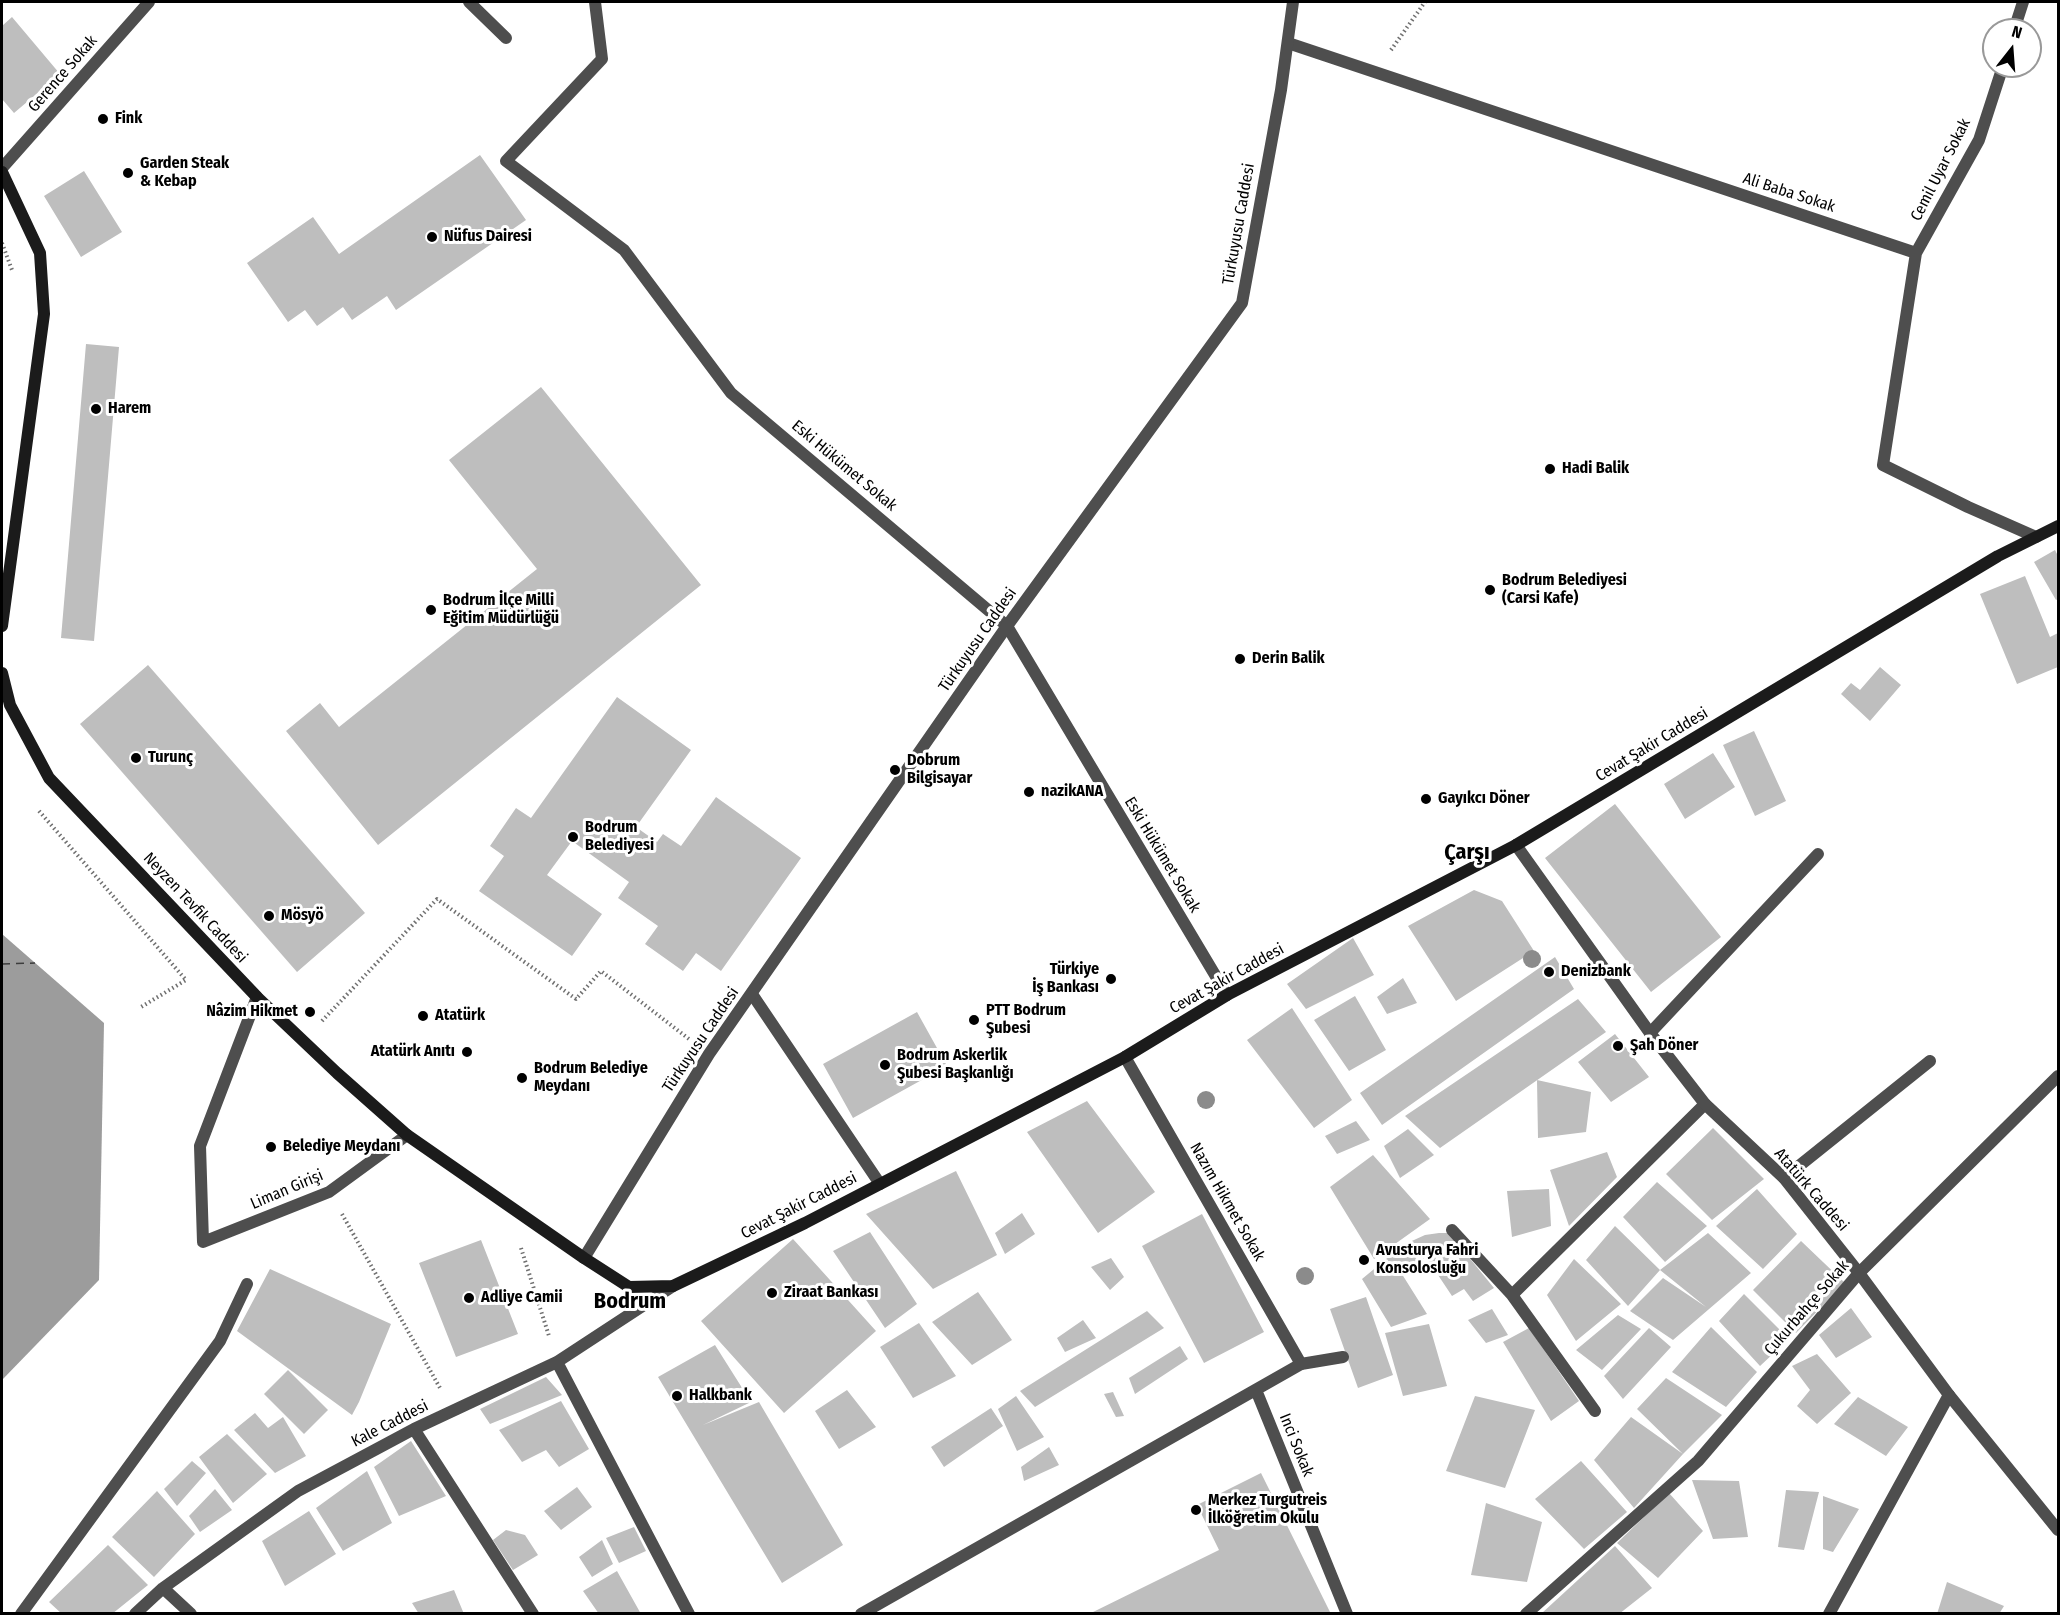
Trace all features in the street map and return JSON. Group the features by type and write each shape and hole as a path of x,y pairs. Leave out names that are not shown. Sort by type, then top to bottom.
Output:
{"main road":[{"path":"2,170 40,253 44,314 2,626"},
{"name":"Cevat Şakir Caddesi","path":"407,1135 629,1287 673,1286 806,1223 1125,1057 1227,995 1516,845 1998,556 2058,526"},
{"name":"Neyzen Tevfik Caddesi","path":"2,673 10,705 49,778 257,997 407,1135"}],"street":[{"name":"Gerence Sokak","path":"2,170 149,2"},
{"path":"469,2 506,38"},
{"name":"Eski Hükümet Sokak","path":"595,2 602,59 506,161 624,250 731,393 1007,626 1227,995"},
{"name":"Türkuyusu Caddesi","path":"584,1258 709,1054 1007,626 1242,303 1281,90 1293,2"},
{"path":"2018,18 2023,2"},
{"name":"Ali Baba Sokak","path":"1288,43 1916,253"},
{"name":"Cemil Uyar Sokak","path":"1916,253 1979,140 1998,78"},
{"path":"1916,253 1883,465 1968,507 2036,537"},
{"name":"Atatürk Caddesi","path":"1516,845 1650,1033 1705,1104 1784,1178 1859,1273 1949,1395 2058,1530"},
{"path":"1650,1033 1818,854"},
{"path":"752,994 880,1184"},
{"name":"Liman Girişi","path":"257,997 200,1146 203,1242 329,1192 407,1135"},
{"name":"Nazım Hikmet Sokak","path":"1125,1057 1301,1364"},
{"path":"1784,1178 1930,1061"},
{"name":"Çukurbahçe Sokak","path":"1526,1614 1584,1564 1662,1490 1698,1461 1859,1273 2058,1076"},
{"path":"1512,1295 1705,1104"},
{"path":"1452,1230 1512,1295 1595,1411"},
{"path":"21,1614 220,1341 247,1284"},
{"name":"Kale Caddesi","path":"135,1614 163,1588 298,1491 414,1429 557,1362 673,1286"},
{"path":"861,1614 1301,1364 1343,1357"},
{"path":"557,1362 689,1614"},
{"name":"Inci Sokak","path":"1256,1390 1347,1614"},
{"path":"1829,1614 1949,1395"},
{"path":"414,1429 533,1614"},
{"path":"163,1588 191,1614"}],"path":[{"path":"1375,72 1425,2"},
{"path":"34,805 186,980 141,1007"},
{"path":"304,1041 437,899 576,999 601,971 709,1054"},
{"path":"329,1192 453,1411"},
{"path":"508,1204 557,1362"}],"shaded area":[{"path":"2,934 104,1023 99,1280 2,1380"}],"building":[{"path":"12,17 60,74 14,113 2,99 2,26"},
{"name":"Nüfus Dairesi","path":"480,155 526,220 396,310 387,296 352,320 343,307 317,326 305,310 288,322 247,263 313,217 339,254"},
{"path":"84,171 122,232 81,257 44,196"},
{"path":"86,344 119,347 94,641 61,638"},
{"path":"541,387 701,585 378,845 286,731 320,703 339,727 537,569 449,460"},
{"path":"2055,550 2058,556 2058,599 2056,600 2034,562"},
{"path":"2025,576 2050,637 2058,633 2058,667 2017,684 1980,594"},
{"path":"148,665 365,913 297,972 80,724"},
{"path":"1880,667 1901,685 1870,721 1841,694 1851,683 1860,690"},
{"name":"Bodrum Belediyesi","path":"617,697 691,750 636,827 657,842 663,834 681,846 716,797 801,858 721,971 696,953 683,971 645,944 658,926 618,898 629,882 572,841 547,875 602,914 572,956 479,891 504,856 490,846 516,808 531,818"},
{"path":"1754,731 1786,801 1755,816 1723,745"},
{"path":"1713,753 1735,787 1685,819 1664,784"},
{"path":"1615,804 1721,937 1651,992 1545,858"},
{"path":"1474,890 1502,901 1534,951 1456,1001 1408,926"},
{"path":"1353,938 1374,975 1306,1009 1287,984"},
{"path":"1555,957 1574,989 1382,1125 1360,1093"},
{"path":"1403,978 1417,1003 1387,1014 1377,997"},
{"path":"1355,996 1386,1050 1349,1071 1314,1020"},
{"path":"1578,999 1606,1032 1440,1148 1405,1116"},
{"path":"1292,1008 1352,1100 1314,1128 1247,1040"},
{"name":"Bodrum Askerlik Şubesi Başkanlığı","path":"917,1012 947,1066 853,1118 823,1064"},
{"path":"1615,1034 1649,1077 1611,1102 1578,1062"},
{"path":"1537,1080 1591,1092 1586,1132 1538,1138"},
{"path":"1087,1101 1155,1192 1098,1233 1027,1132"},
{"path":"1356,1121 1370,1140 1337,1154 1325,1136"},
{"path":"1713,1128 1764,1179 1712,1220 1666,1174"},
{"path":"1408,1129 1434,1155 1400,1178 1384,1146"},
{"path":"1607,1152 1617,1177 1569,1226 1550,1170"},
{"path":"1373,1155 1430,1219 1374,1259 1330,1187"},
{"path":"956,1171 997,1255 933,1289 866,1214"},
{"path":"1657,1182 1707,1226 1665,1262 1623,1217"},
{"path":"1549,1189 1551,1226 1512,1237 1507,1191"},
{"path":"1757,1189 1797,1234 1763,1269 1716,1226"},
{"path":"1022,1213 1035,1234 1005,1254 995,1233"},
{"path":"1202,1214 1264,1332 1204,1363 1142,1246"},
{"path":"1615,1226 1660,1270 1628,1306 1586,1260"},
{"path":"870,1232 917,1304 885,1328 833,1251"},
{"path":"1449,1233 1494,1288 1473,1301 1464,1289 1452,1296 1426,1257 1400,1271 1427,1314 1391,1327 1362,1279 1403,1245 1425,1235"},
{"path":"1708,1233 1751,1273 1673,1340 1630,1311 1663,1278 1706,1307 1660,1270"},
{"path":"793,1239 876,1331 784,1413 701,1321"},
{"name":"Adliye Camii","path":"481,1240 518,1334 456,1357 419,1263"},
{"path":"1801,1241 1845,1283 1796,1333 1753,1290"},
{"path":"1111,1258 1124,1277 1110,1290 1091,1267"},
{"path":"1574,1259 1621,1304 1576,1341 1547,1295"},
{"path":"270,1269 391,1324 352,1415 237,1331"},
{"path":"978,1292 1012,1340 972,1365 932,1322"},
{"path":"1744,1294 1789,1339 1760,1366 1719,1321"},
{"path":"1366,1297 1393,1375 1358,1388 1330,1309"},
{"path":"1851,1308 1872,1337 1836,1358 1819,1335"},
{"path":"1492,1309 1508,1335 1486,1343 1468,1320"},
{"path":"1147,1311 1164,1328 1035,1407 1020,1391"},
{"path":"1618,1315 1641,1329 1602,1370 1576,1350"},
{"path":"1083,1320 1096,1338 1065,1352 1057,1338"},
{"path":"919,1323 956,1376 913,1398 880,1347"},
{"path":"1429,1324 1447,1386 1403,1396 1385,1333"},
{"path":"1711,1327 1757,1372 1726,1407 1672,1372"},
{"path":"1529,1328 1579,1401 1551,1421 1503,1342"},
{"path":"1649,1328 1671,1347 1623,1399 1604,1376"},
{"path":"715,1345 751,1402 703,1425 759,1402 843,1545 782,1583 658,1377"},
{"path":"1180,1346 1188,1359 1135,1394 1129,1378"},
{"path":"1817,1354 1851,1393 1817,1424 1797,1406 1810,1390 1792,1366"},
{"path":"288,1370 328,1410 304,1434 264,1394"},
{"path":"546,1377 562,1395 490,1424 480,1409"},
{"path":"1666,1378 1722,1415 1683,1454 1637,1409"},
{"path":"847,1390 876,1427 839,1449 815,1411"},
{"path":"1113,1392 1124,1416 1116,1417 1104,1394"},
{"path":"1016,1396 1044,1437 1017,1451 998,1409"},
{"path":"1475,1396 1535,1410 1505,1488 1446,1471"},
{"path":"1858,1397 1908,1427 1886,1456 1834,1424"},
{"path":"561,1401 589,1449 559,1467 546,1450 522,1462 499,1430"},
{"path":"991,1408 1003,1426 944,1467 931,1447"},
{"path":"255,1413 268,1428 283,1417 306,1456 275,1473 234,1430"},
{"path":"1631,1417 1683,1454 1634,1508 1594,1460"},
{"path":"227,1434 267,1474 233,1503 199,1457"},
{"path":"411,1441 446,1496 399,1516 374,1467"},
{"path":"1049,1447 1059,1465 1024,1481 1021,1467"},
{"path":"192,1461 206,1473 177,1506 164,1489"},
{"path":"1581,1461 1627,1512 1584,1549 1535,1499"},
{"path":"367,1471 392,1523 343,1551 316,1508"},
{"path":"1261,1473 1331,1614 1089,1614 1219,1550 1197,1505"},
{"path":"1692,1480 1739,1481 1748,1537 1713,1539"},
{"path":"577,1487 592,1507 561,1530 544,1511"},
{"path":"215,1489 232,1510 200,1532 189,1516"},
{"path":"1786,1490 1819,1492 1804,1550 1778,1547"},
{"path":"157,1491 195,1534 154,1577 112,1537"},
{"path":"1669,1493 1703,1531 1658,1578 1617,1543"},
{"path":"1823,1496 1859,1509 1833,1552 1823,1549"},
{"path":"1486,1503 1542,1522 1527,1582 1471,1575"},
{"path":"309,1511 336,1554 285,1586 262,1541"},
{"path":"634,1527 646,1551 619,1563 606,1538"},
{"path":"506,1530 525,1535 538,1555 513,1570 493,1540"},
{"path":"602,1540 613,1564 592,1577 579,1557"},
{"path":"108,1545 148,1585 112,1614 62,1614 49,1602"},
{"path":"1615,1546 1652,1588 1619,1614 1542,1613"},
{"path":"617,1571 641,1614 599,1614 583,1591"},
{"path":"1947,1582 2004,1606 1999,1614 1937,1614"},
{"path":"454,1590 464,1614 419,1614 412,1603"}],"ferry route":[{"path":"2,964 35,963"}],"place":[{"name":"Fink","path":"103,119"},
{"name":"Garden Steak & Kebap","path":"128,173"},
{"name":"Nüfus Dairesi","path":"432,237"},
{"name":"Harem","path":"96,409"},
{"name":"Hadi Balik","path":"1550,469"},
{"name":"Bodrum Belediyesi (Carsi Kafe)","path":"1490,590"},
{"name":"Bodrum İlçe Milli Eğitim Müdürlüğü","path":"431,610"},
{"name":"Derin Balik","path":"1240,659"},
{"name":"Turunç","path":"136,758"},
{"name":"Dobrum Bilgisayar","path":"895,770"},
{"name":"nazikANA","path":"1029,792"},
{"name":"Gayıkcı Döner","path":"1426,799"},
{"name":"Bodrum Belediyesi","path":"573,837"},
{"name":"Mösyö","path":"269,916"},
{"name":"Denizbank","path":"1549,972"},
{"name":"Türkiye İş Bankası","path":"1111,979"},
{"name":"Nâzim Hikmet","path":"310,1012"},
{"name":"Atatürk","path":"423,1016"},
{"name":"PTT Bodrum Şubesi","path":"974,1020"},
{"name":"Şah Döner","path":"1618,1046"},
{"name":"Atatürk Anıtı","path":"467,1052"},
{"name":"Bodrum Askerlik Şubesi Başkanlığı","path":"885,1065"},
{"name":"Bodrum Belediye Meydanı","path":"522,1078"},
{"name":"Belediye Meydanı","path":"271,1147"},
{"name":"Avusturya Fahri Konsolosluğu","path":"1364,1260"},
{"name":"Ziraat Bankası","path":"772,1293"},
{"name":"Adliye Camii","path":"469,1298"},
{"name":"Halkbank","path":"677,1396"},
{"name":"Merkez Turgutreis İlköğretim Okulu","path":"1196,1510"}],"district":[{"name":"Çarşı","path":"1467,853"},
{"name":"Bodrum","path":"630,1302"}]}
